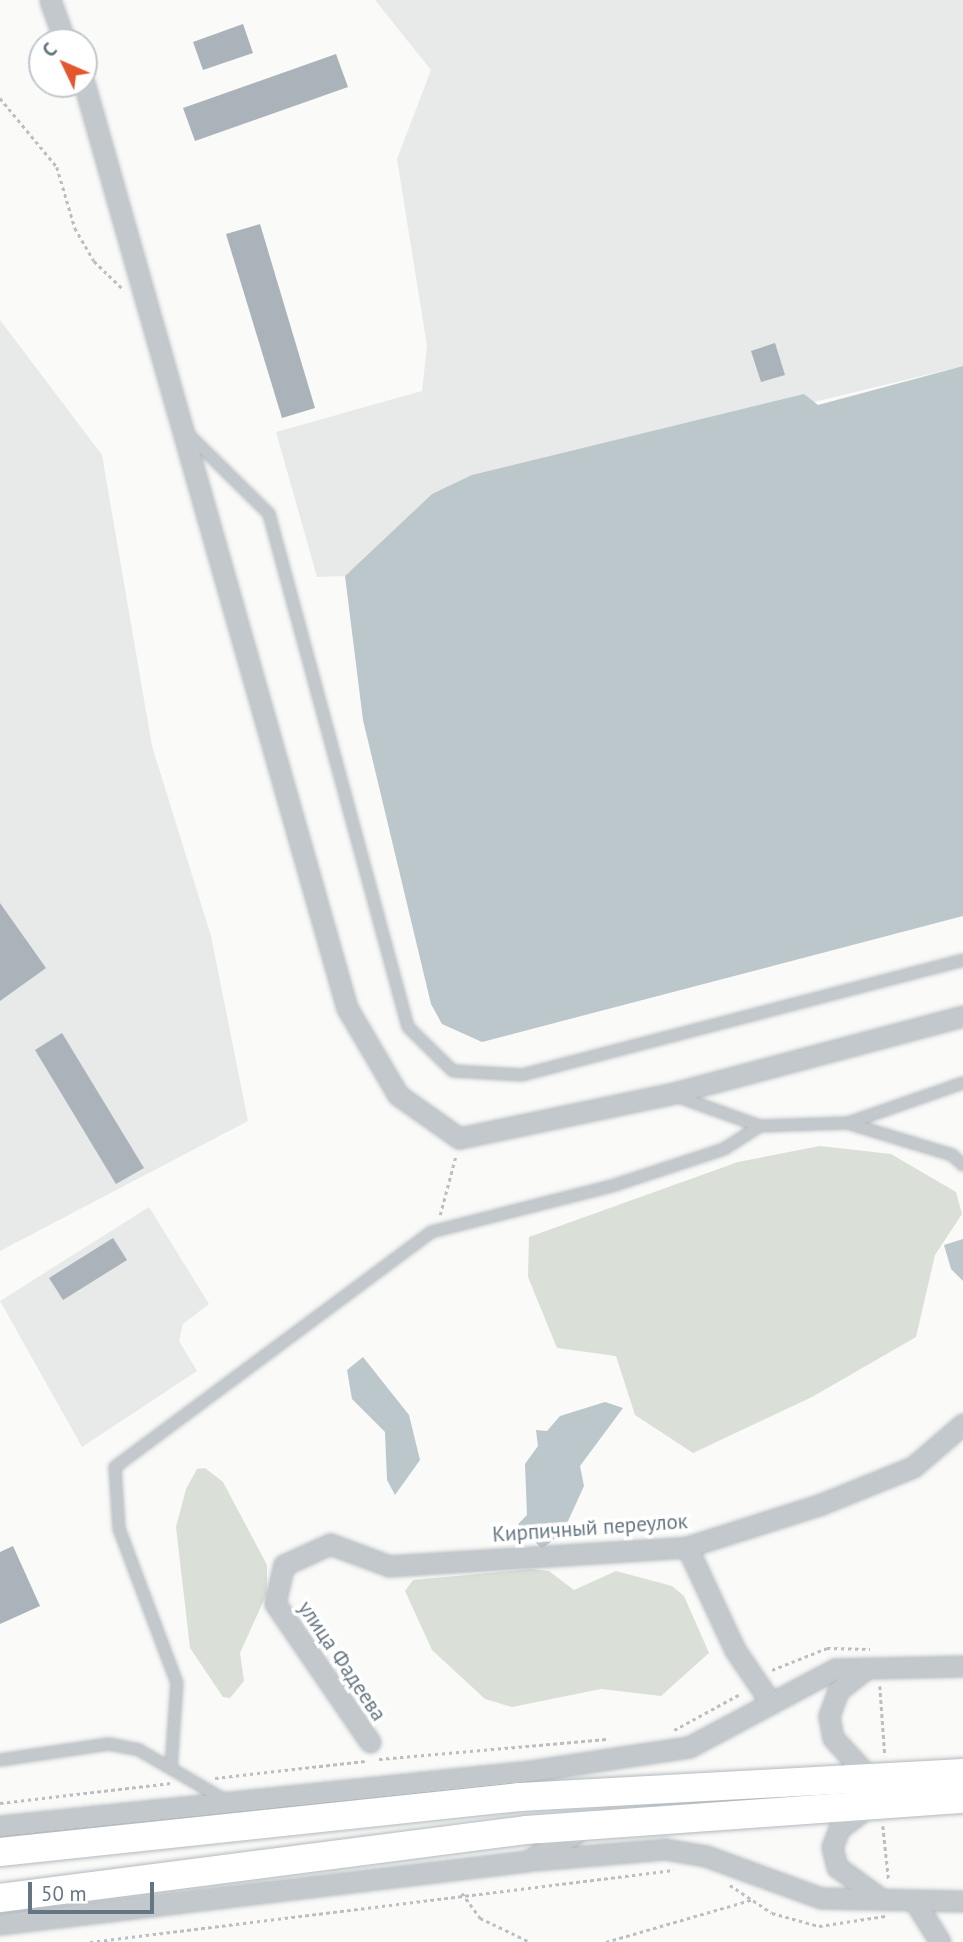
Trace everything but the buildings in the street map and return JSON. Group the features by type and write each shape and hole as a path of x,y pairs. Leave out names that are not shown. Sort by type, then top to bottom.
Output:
{"main road":[{"path":"0,1898 878,1792 963,1773"},
{"path":"0,1852 577,1794 878,1792 963,1799"}],"street":[{"path":"50,0 60,28"},
{"path":"88,98 179,426 348,1008 398,1095 459,1138 670,1094 963,1016"},
{"name":"Кирпичный переулок","path":"284,1565 330,1544 389,1566 687,1547 819,1505 913,1466 961,1430"},
{"path":"687,1547 735,1650 771,1703"},
{"name":"улица Фадеева","path":"284,1565 275,1603 370,1742"},
{"path":"0,1826 226,1800 530,1771 689,1747 835,1669 963,1666"},
{"path":"872,1667 838,1691 829,1716 833,1738 878,1792 852,1815 832,1847 845,1875 886,1899"},
{"path":"530,1771 577,1794"},
{"path":"527,1861 592,1825"},
{"path":"0,1924 527,1861 665,1849 706,1856 784,1890 886,1899 963,1901"},
{"path":"914,1900 940,1942"}],"lane":[{"path":"179,426 269,514 408,1027 453,1071 522,1075 963,960"},
{"path":"670,1094 760,1126 847,1123 963,1083"},
{"path":"847,1123 952,1155 963,1165"},
{"path":"171,1768 177,1683 119,1529 115,1467 431,1232 615,1185 724,1149 760,1126"},
{"path":"0,1760 109,1744 139,1750 226,1800"}],"path":[{"path":"0,98 57,167 75,228 94,261 148,309"},
{"path":"431,1232 450,1198 459,1138"},
{"path":"666,1734 735,1698 757,1679 788,1660 858,1645 867,1646 872,1667 886,1899 883,1920 818,1926 772,1913 719,1877"},
{"path":"0,1803 193,1780 612,1739"},
{"path":"90,1942 462,1893 686,1871"},
{"path":"462,1893 480,1918 530,1942"},
{"path":"606,1942 752,1900"}],"shaded area":[{"path":"375,0 963,0 963,366 432,494 345,576 317,577 276,432 422,391 427,346 397,159 431,70"},
{"path":"0,320 102,455 152,746 211,936 248,1121 0,1251"},
{"path":"963,366 963,916 482,1042 442,1024 431,1004 363,720 345,576 432,494 472,475 804,394 818,405"},
{"path":"820,1146 891,1154 956,1192 962,1214 935,1255 916,1337 812,1397 693,1453 635,1415 616,1356 557,1348 528,1277 529,1237 738,1162"},
{"path":"149,1207 209,1304 183,1324 179,1341 197,1371 82,1447 0,1301"},
{"path":"963,1239 963,1281 951,1269 944,1245"},
{"path":"363,1357 409,1415 420,1460 395,1495 387,1480 385,1432 352,1399 347,1370"},
{"path":"605,1402 623,1408 580,1466 584,1486 563,1532 542,1549 518,1524 527,1515 525,1464 538,1446 536,1430 547,1431 560,1416"},
{"path":"205,1468 223,1482 267,1565 267,1593 240,1653 244,1681 230,1698 223,1697 190,1648 176,1527 186,1489 197,1469"},
{"path":"531,1569 549,1571 574,1590 616,1571 672,1586 684,1596 709,1653 661,1696 601,1689 512,1707 485,1699 432,1650 405,1591 413,1580"}]}
